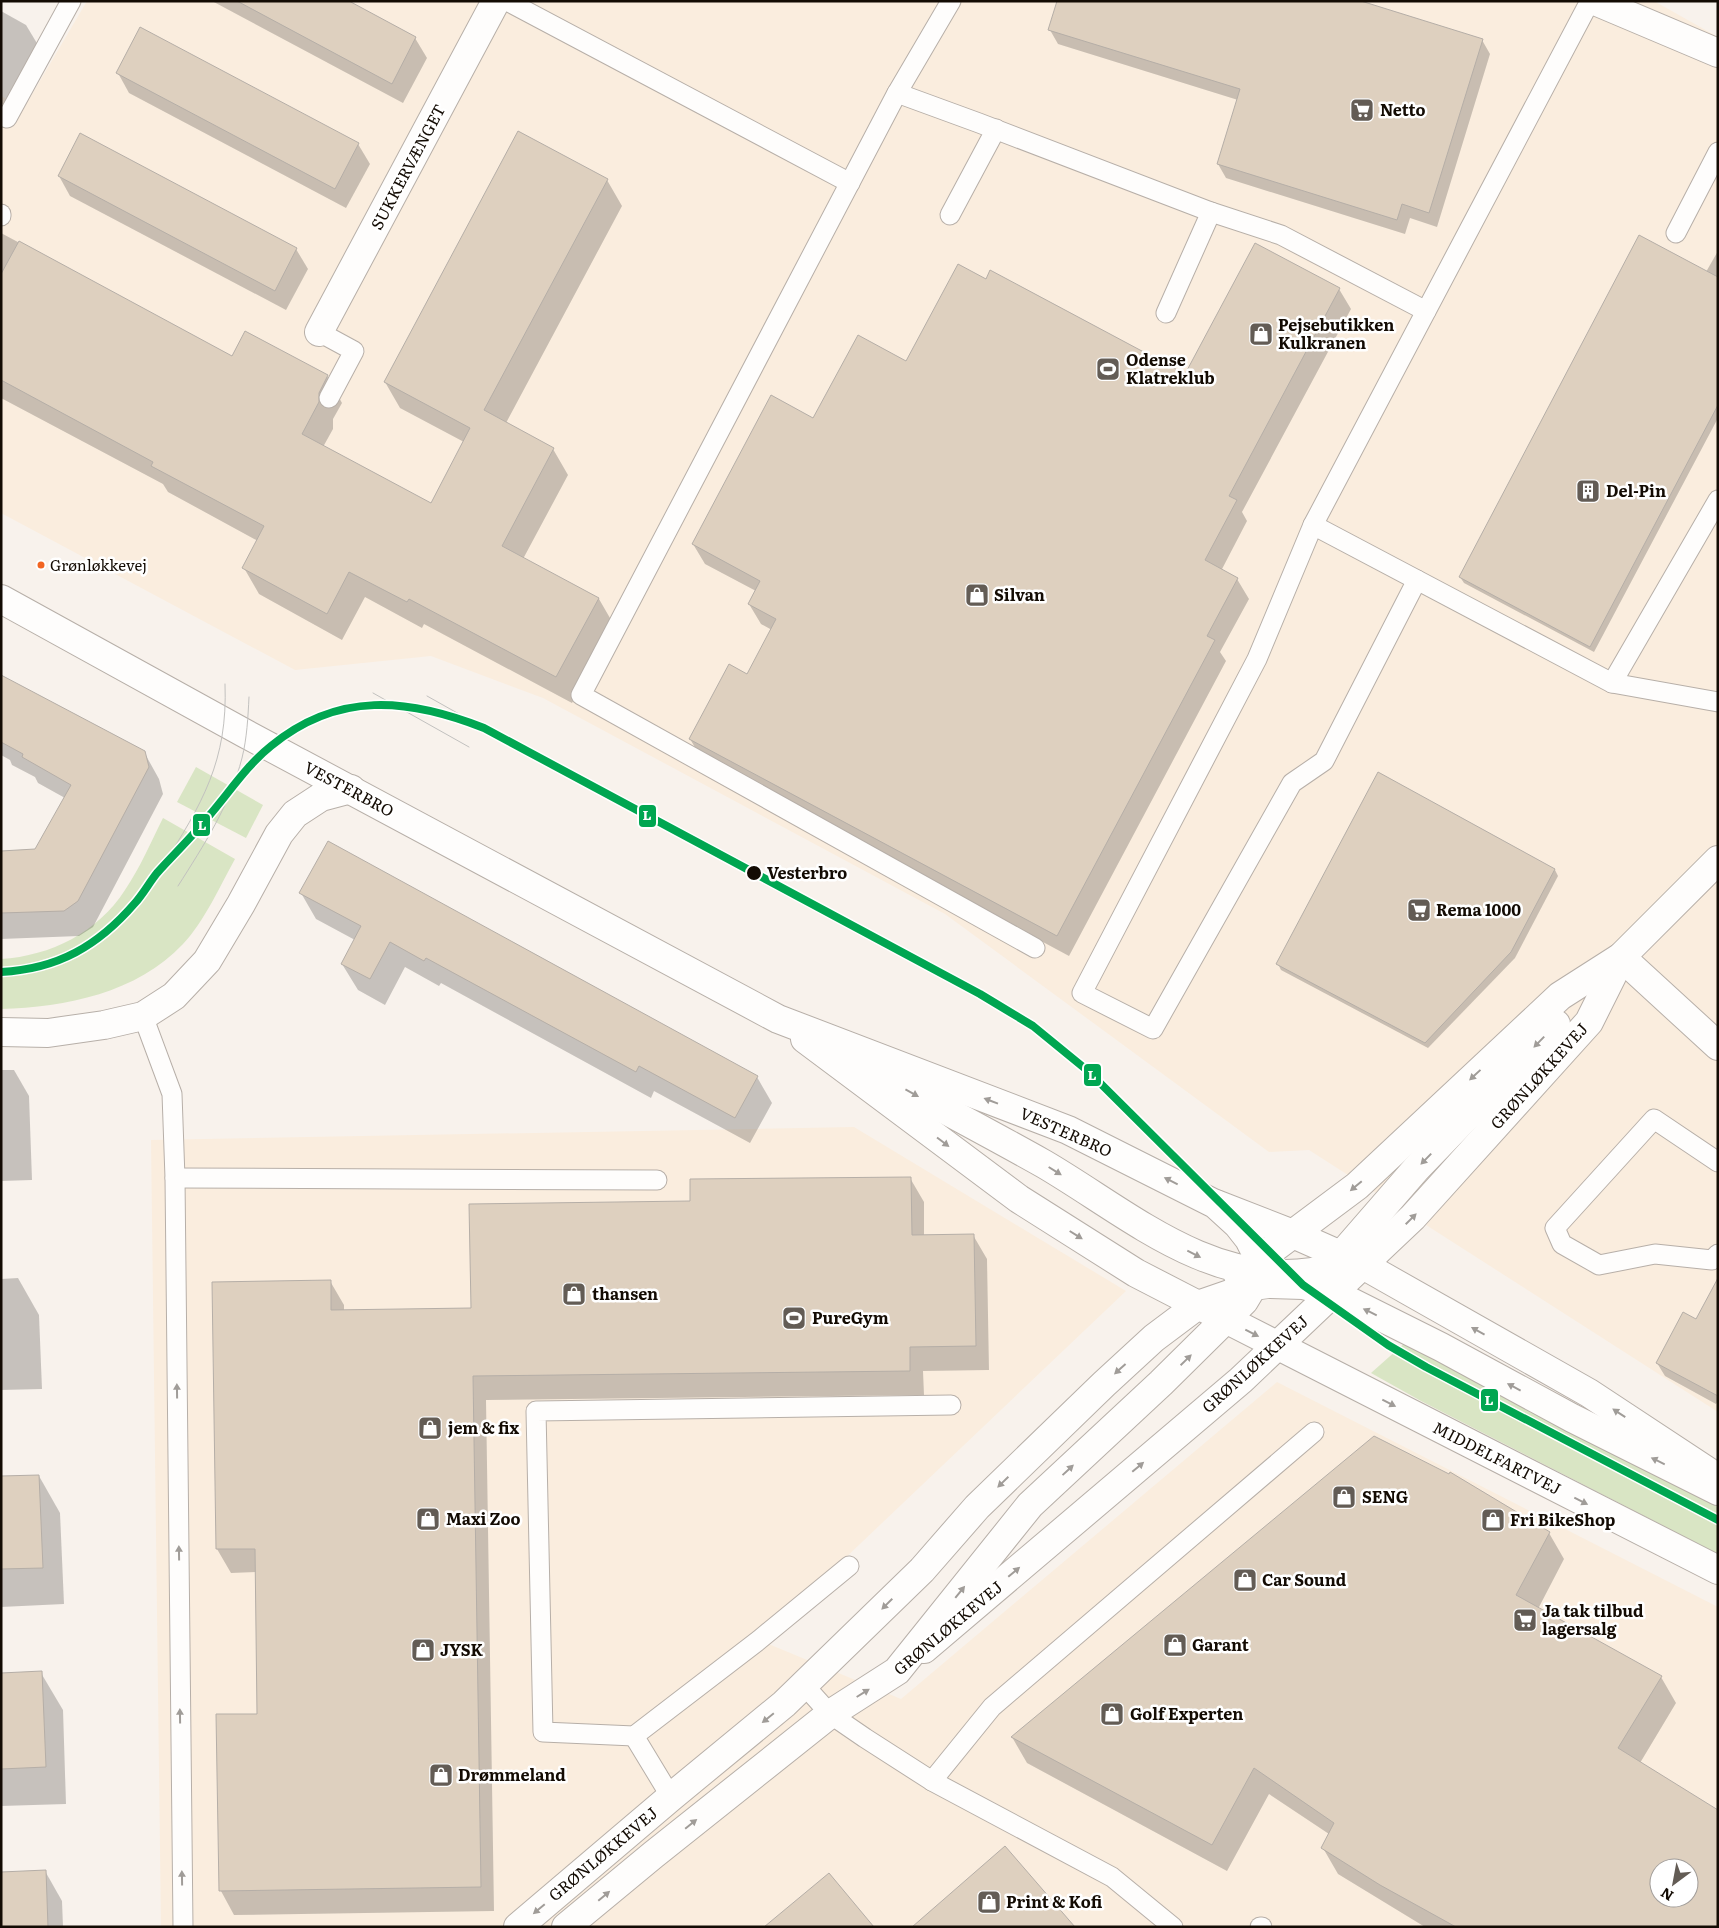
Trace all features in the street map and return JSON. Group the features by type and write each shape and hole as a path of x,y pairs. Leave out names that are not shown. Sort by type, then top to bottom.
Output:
{"main road":[{"name":"SUKKERVÆNGET","path":"319,332 496,1"},
{"path":"1595,1 1718,53"},
{"name":"VESTERBRO","path":"1,599 351,790 778,1019 1068,1130 1214,1204 1293,1234 1344,1269"},
{"path":"1,1032 48,1033 104,1025 143,1016 174,996 207,961 279,834 295,814 322,797 351,790"},
{"name":"GRØNLØKKEVEJ","path":"518,1927 784,1704 922,1570 977,1507 1082,1404 1154,1338 1198,1305 1253,1272 1293,1234 1357,1186 1560,996 1621,957 1718,860"},
{"path":"1621,957 1718,1046"},
{"name":"GRØNLØKKEVEJ","path":"566,1927 830,1714 897,1671 1241,1380 1308,1317 1344,1269 1420,1210 1589,1022 1621,957"},
{"path":"778,1019 1044,1165 1135,1222 1202,1258 1253,1272 1268,1284 1294,1284 1344,1269 1589,1393 1718,1478"},
{"name":"VESTERBRO","path":"778,1019 1019,1199 1136,1273 1226,1320"},
{"path":"897,1671 1030,1505 1162,1384 1244,1301 1253,1272 1255,1251 1249,1239 1238,1225 1214,1204"},
{"path":"1344,1269 1441,1348 1572,1418 1718,1491"},
{"path":"1308,1317 1310,1341 1322,1362 1346,1381"},
{"name":"MIDDELFARTVEJ","path":"1226,1320 1718,1570"}],"lane":[{"path":"1,116 7,118 71,1"},
{"path":"507,1 850,182"},
{"path":"951,1 897,93 581,695 1035,948"},
{"path":"1417,580 1324,761 1292,783 1153,1029 1082,993 1257,659 1313,525 1590,1"},
{"path":"897,93 1211,212 1281,235 1426,310"},
{"path":"950,215 996,129"},
{"path":"1676,233 1718,152"},
{"path":"1166,313 1211,212"},
{"path":"319,332 354,350 329,398"},
{"path":"1612,683 1718,500"},
{"path":"1313,525 1612,683 1718,702"},
{"path":"143,1016 172,1094 175,1178 183,1927"},
{"path":"1718,1162 1654,1119 1555,1228 1562,1244 1599,1265 1655,1254 1712,1260 1718,1254"},
{"path":"175,1178 657,1180"},
{"path":"850,1566 759,1640 634,1736 543,1732 536,1411 952,1405"},
{"path":"932,1781 992,1707 1314,1432"},
{"path":"804,1685 830,1714 932,1781 1112,1876 1173,1927"},
{"path":"634,1736 671,1797"}],"shaded area":[{"path":"87,1 1654,1 1718,37 1718,1412 1309,1150 1269,1152 945,914 543,698 431,656 295,670 1,513 1,96 24,108"},
{"path":"854,1127 1126,1291 759,1640 901,1699 1277,1382 1718,1607 1718,1927 161,1927 151,1140"}],"green space":[{"path":"196,767 263,805 246,838 177,802"},
{"path":"163,818 235,859 191,935 165,961 144,975 122,986 99,994 50,1005 1,1009 1,959 38,953 55,947 72,939 101,918 114,905 130,882"},
{"path":"1407,1341 1718,1507 1718,1554 1421,1401 1371,1373"}],"building":[{"path":"237,1 349,1 416,37 392,84"},
{"name":"Netto","path":"1057,1 1361,1 1483,39 1429,213 1402,204 1397,220 1217,164 1240,89 1048,30"},
{"path":"140,27 359,143 335,189 116,73"},
{"path":"518,131 608,179 484,410 554,448 502,546 599,598 556,677 409,599 407,602 349,572 327,614 242,568 264,526 151,466 153,462 1,380 1,274 19,241 232,356 245,331 328,375 319,393 319,402 302,434 431,503 470,428 384,382"},
{"path":"80,133 297,248 275,291 58,176"},
{"name":"Del-Pin","path":"1639,235 1718,277 1718,405 1590,647 1459,577"},
{"path":"1255,243 1340,288 1229,496 1237,500 1205,560 1238,578 1207,636 1215,640 1057,936 689,739 729,664 747,674 776,619 748,604 760,581 692,544 771,395 813,418 858,335 906,361 958,264 986,279 990,270 1185,374"},
{"path":"1,675 145,751 149,767 78,901 64,911 1,913 1,851 35,849 71,785 22,757 23,754 1,742"},
{"name":"Rema 1000","path":"1378,772 1555,869 1511,952 1425,1043 1276,964"},
{"path":"328,841 758,1076 735,1118 639,1066 636,1072 426,958 424,961 390,942 370,979 341,964 361,926 299,893"},
{"path":"911,1177 912,1235 974,1234 976,1346 910,1347 910,1371 473,1376 481,1887 219,1891 216,1714 257,1714 255,1549 216,1549 212,1282 331,1280 331,1310 471,1308 469,1204 690,1201 690,1179"},
{"path":"1718,1278 1718,1396 1656,1363 1683,1312 1696,1319"},
{"path":"1374,1436 1449,1474 1450,1472 1550,1532 1516,1595 1662,1676 1618,1748 1718,1810 1718,1927 1456,1927 1380,1885 1321,1848 1334,1823 1254,1768 1212,1845 1011,1737"},
{"path":"39,1475 43,1568 1,1569 1,1476"},
{"path":"42,1671 46,1767 1,1769 1,1673"},
{"path":"1005,1846 1075,1927 912,1927"},
{"path":"46,1870 48,1927 1,1927 1,1872"},
{"path":"829,1873 874,1927 764,1927"}],"tram line":[{"path":"162,867 189,823 210,781 222,736 225,711 225,684"},
{"path":"373,693 469,747"},
{"path":"427,696 484,728"},
{"path":"178,886 207,840 231,792 244,750 249,697"}],"transit line":[{"name":"L","path":"1,972 22,970 59,960 76,952 106,932 135,903 157,873 202,824 254,762 271,746 296,728 322,716 348,708 374,705 428,710 456,718 484,728 980,994 1033,1026 1088,1071 1303,1285 1388,1345 1426,1367 1718,1520"}],"place":[{"name":"Netto","path":"1362,110"},
{"name":"Pejsebutikken Kulkranen","path":"1261,334"},
{"name":"Odense Klatreklub","path":"1108,369"},
{"name":"Del-Pin","path":"1588,491"},
{"name":"Grønløkkevej","path":"41,565"},
{"name":"Silvan","path":"977,595"},
{"name":"Vesterbro","path":"754,873"},
{"name":"Rema 1000","path":"1419,910"},
{"name":"thansen","path":"574,1294"},
{"name":"PureGym","path":"794,1318"},
{"name":"jem & fix","path":"430,1428"},
{"name":"SENG","path":"1344,1497"},
{"name":"Maxi Zoo","path":"428,1519"},
{"name":"Fri BikeShop","path":"1493,1520"},
{"name":"Car Sound","path":"1245,1580"},
{"name":"Ja tak tilbud lagersalg","path":"1525,1620"},
{"name":"Garant","path":"1175,1645"},
{"name":"JYSK","path":"423,1650"},
{"name":"Golf Experten","path":"1112,1714"},
{"name":"Drømmeland","path":"441,1775"},
{"name":"Print & Kofi","path":"989,1902"}]}
